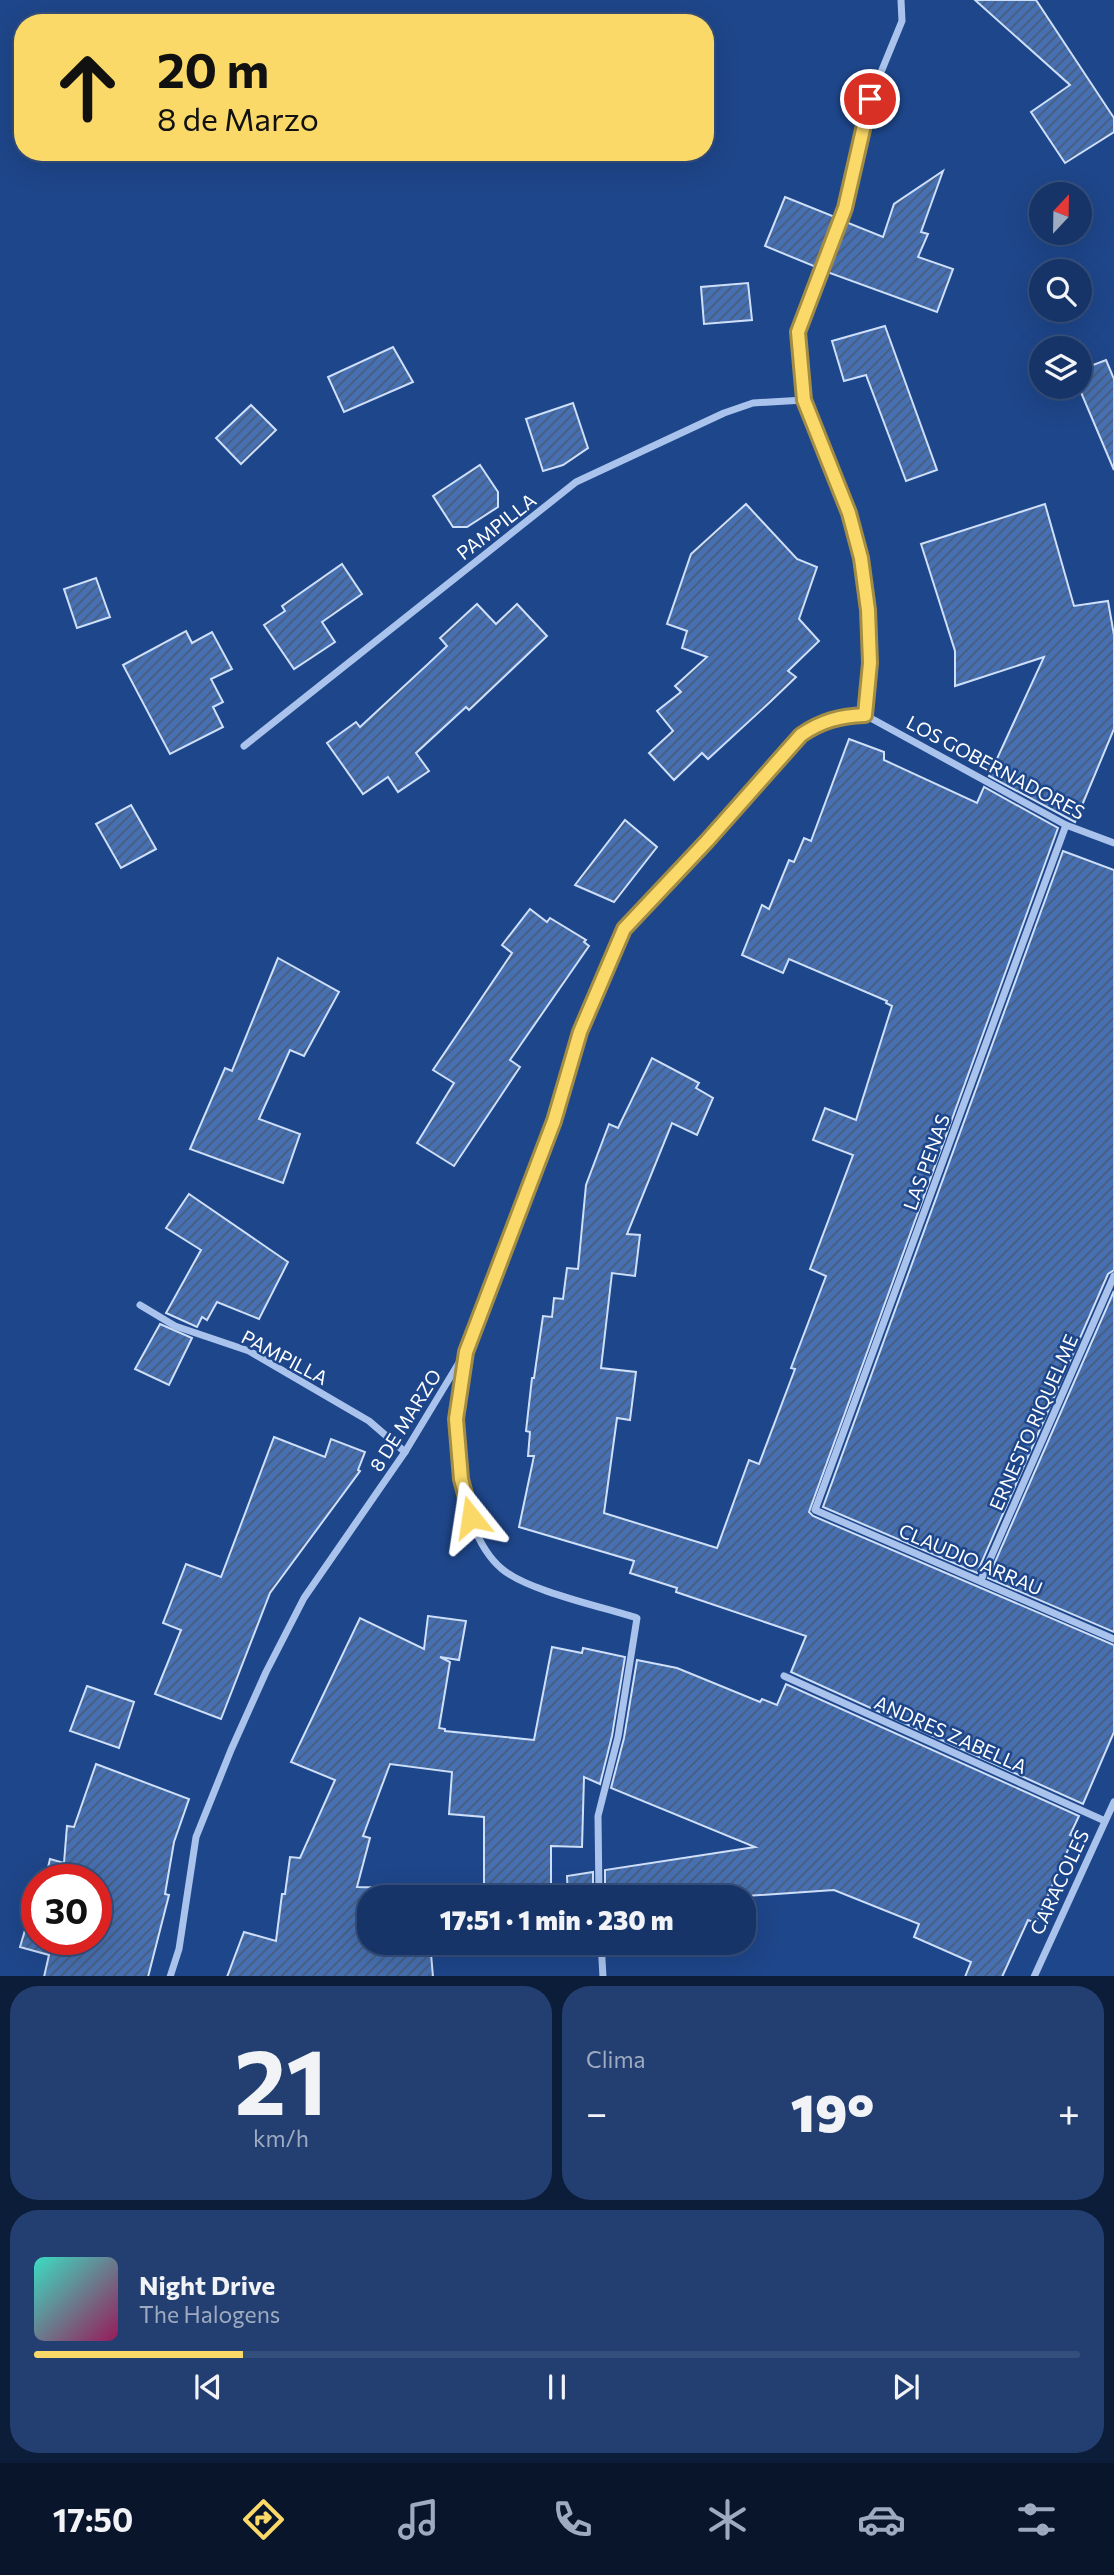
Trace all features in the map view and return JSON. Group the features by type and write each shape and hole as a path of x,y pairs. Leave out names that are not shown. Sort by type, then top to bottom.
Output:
{"street":[{"path":"865,715 870,663 868,610 861,558 849,513 804,400 798,332 845,208 870,99 902,21 901,0"},
{"name":"PAMPILLA","path":"244,746 576,482 753,402 804,400"},
{"name":"LOS GOBERNADORES","path":"865,715 1066,825 1114,843"},
{"name":"8 DE MARZO","path":"170,1976 179,1949 196,1837 236,1738 303,1598 405,1452 466,1352 554,1121 580,1032 624,929 716,832 801,735 816,724 832,719 865,715"},
{"name":"LAS PENAS","path":"815,1510 1066,825"},
{"name":"ERNESTO RIQUELME","path":"981,1580 1114,1276"},
{"name":"PAMPILLA","path":"140,1305 175,1326 249,1351 369,1421 405,1452"},
{"path":"466,1352 456,1419 461,1479 477,1537 501,1569 526,1583 637,1618 618,1737 598,1816 599,1885"},
{"name":"CLAUDIO ARRAU","path":"815,1510 1114,1639"},
{"name":"ANDRES ZABELLA","path":"784,1675 1105,1821"},
{"name":"CARACOLES","path":"1034,1976 1114,1802"},
{"path":"602,1955 603,1976"}],"building":[{"path":"975,0 1036,0 1114,118 1114,132 1065,163 1031,112 1070,85"},
{"path":"943,171 921,232 928,234 918,257 953,269 937,312 827,272 846,222 883,237 894,204"},
{"path":"785,197 835,217 816,267 765,246"},
{"path":"748,283 752,320 704,324 701,287"},
{"path":"885,326 937,470 906,481 866,375 844,381 832,341"},
{"path":"393,347 413,382 344,412 328,377"},
{"path":"1106,360 1114,379 1114,470 1084,399 1092,399 1092,365"},
{"path":"573,403 588,448 563,465 543,471 526,419"},
{"path":"251,405 276,430 241,464 216,438"},
{"path":"480,465 498,492 498,507 467,527 453,527 433,496"},
{"path":"746,504 797,559 817,567 799,619 819,641 788,671 796,677 770,702 708,759 702,753 674,780 649,753 673,731 657,711 681,692 675,686 707,657 682,648 687,631 667,624 691,554"},
{"path":"1045,504 1074,606 1108,601 1114,635 1114,729 1075,822 989,776 1044,657 955,686 955,651 921,544"},
{"path":"342,564 362,594 322,622 335,642 294,669 264,625 285,611 282,606"},
{"path":"96,578 110,617 77,628 64,589"},
{"path":"477,604 496,624 517,604 547,636 469,710 466,707 416,753 429,771 398,792 388,777 363,794 327,743 356,722 360,727 428,664 447,646 440,638"},
{"path":"186,631 192,643 212,632 232,669 211,679 223,702 213,707 223,727 170,754 123,665"},
{"path":"849,739 884,752 884,760 977,803 984,787 1058,828 809,1512 1114,1645 1114,1732 1083,1804 791,1672 806,1636 676,1592 677,1588 630,1573 634,1561 519,1527 534,1456 528,1456 530,1432 526,1431 543,1316 552,1317 554,1298 563,1299 567,1268 578,1269 586,1185 609,1124 618,1128 652,1058 699,1083 696,1088 713,1098 697,1135 672,1123 627,1234 640,1235 635,1276 612,1273 601,1368 636,1372 630,1420 617,1418 604,1513 717,1548 749,1460 759,1464 826,1276 810,1269 853,1155 813,1140 825,1108 856,1120 892,1006 886,1003 887,1001 789,959 783,973 742,955 762,905 769,909 789,860 794,862 804,838 811,841"},
{"path":"131,805 156,849 121,868 96,824"},
{"path":"625,820 657,847 614,902 575,885"},
{"path":"1063,851 1114,870 1114,1270 1108,1274 977,1573 823,1507"},
{"path":"530,909 547,922 550,918 586,940 584,942 589,946 510,1060 520,1067 454,1166 417,1143 454,1083 433,1070 512,953 502,945"},
{"path":"278,958 339,992 304,1056 290,1050 259,1119 300,1134 283,1183 190,1149 225,1068 232,1071"},
{"path":"189,1194 288,1262 259,1319 217,1302 207,1320 202,1317 197,1327 166,1313 201,1250 166,1228"},
{"path":"1114,1291 1114,1632 988,1578"},
{"path":"160,1324 192,1338 169,1385 135,1369"},
{"path":"274,1437 325,1457 331,1439 365,1452 358,1470 360,1471 270,1593 221,1719 155,1694 181,1630 163,1623 186,1564 221,1577"},
{"path":"428,1616 466,1621 459,1660 440,1657 450,1662 439,1728 445,1731 534,1740 552,1647 582,1653 583,1648 625,1657 612,1736 600,1784 584,1777 582,1847 551,1846 551,1885 484,1885 484,1817 449,1814 452,1772 390,1764 363,1836 370,1838 357,1885 357,1955 431,1955 433,1976 227,1976 244,1932 276,1941 290,1857 300,1858 335,1780 291,1762 360,1618 424,1649"},
{"path":"637,1660 677,1668 760,1702 762,1699 777,1705 786,1684 1079,1816 1070,1835 1074,1836 1036,1923 1028,1920 1002,1976 965,1976 971,1962 914,1937 919,1924 834,1890 756,1895 756,1885 605,1885 605,1870 755,1847 611,1788 624,1738"},
{"path":"87,1686 134,1702 119,1748 70,1731"},
{"path":"96,1764 189,1799 174,1842 165,1894 169,1895 148,1976 44,1976 49,1955 112,1955 112,1864 49,1864 50,1859 64,1863 67,1826 74,1827"},
{"path":"593,1872 593,1885 567,1885 567,1876"}],"route":[{"path":"471,1517 461,1479 456,1419 466,1352 523,1196 554,1121 580,1032 624,929 801,735 816,724 865,715 870,663 868,610 861,558 849,513 804,400 798,332 845,208 870,99"}]}
